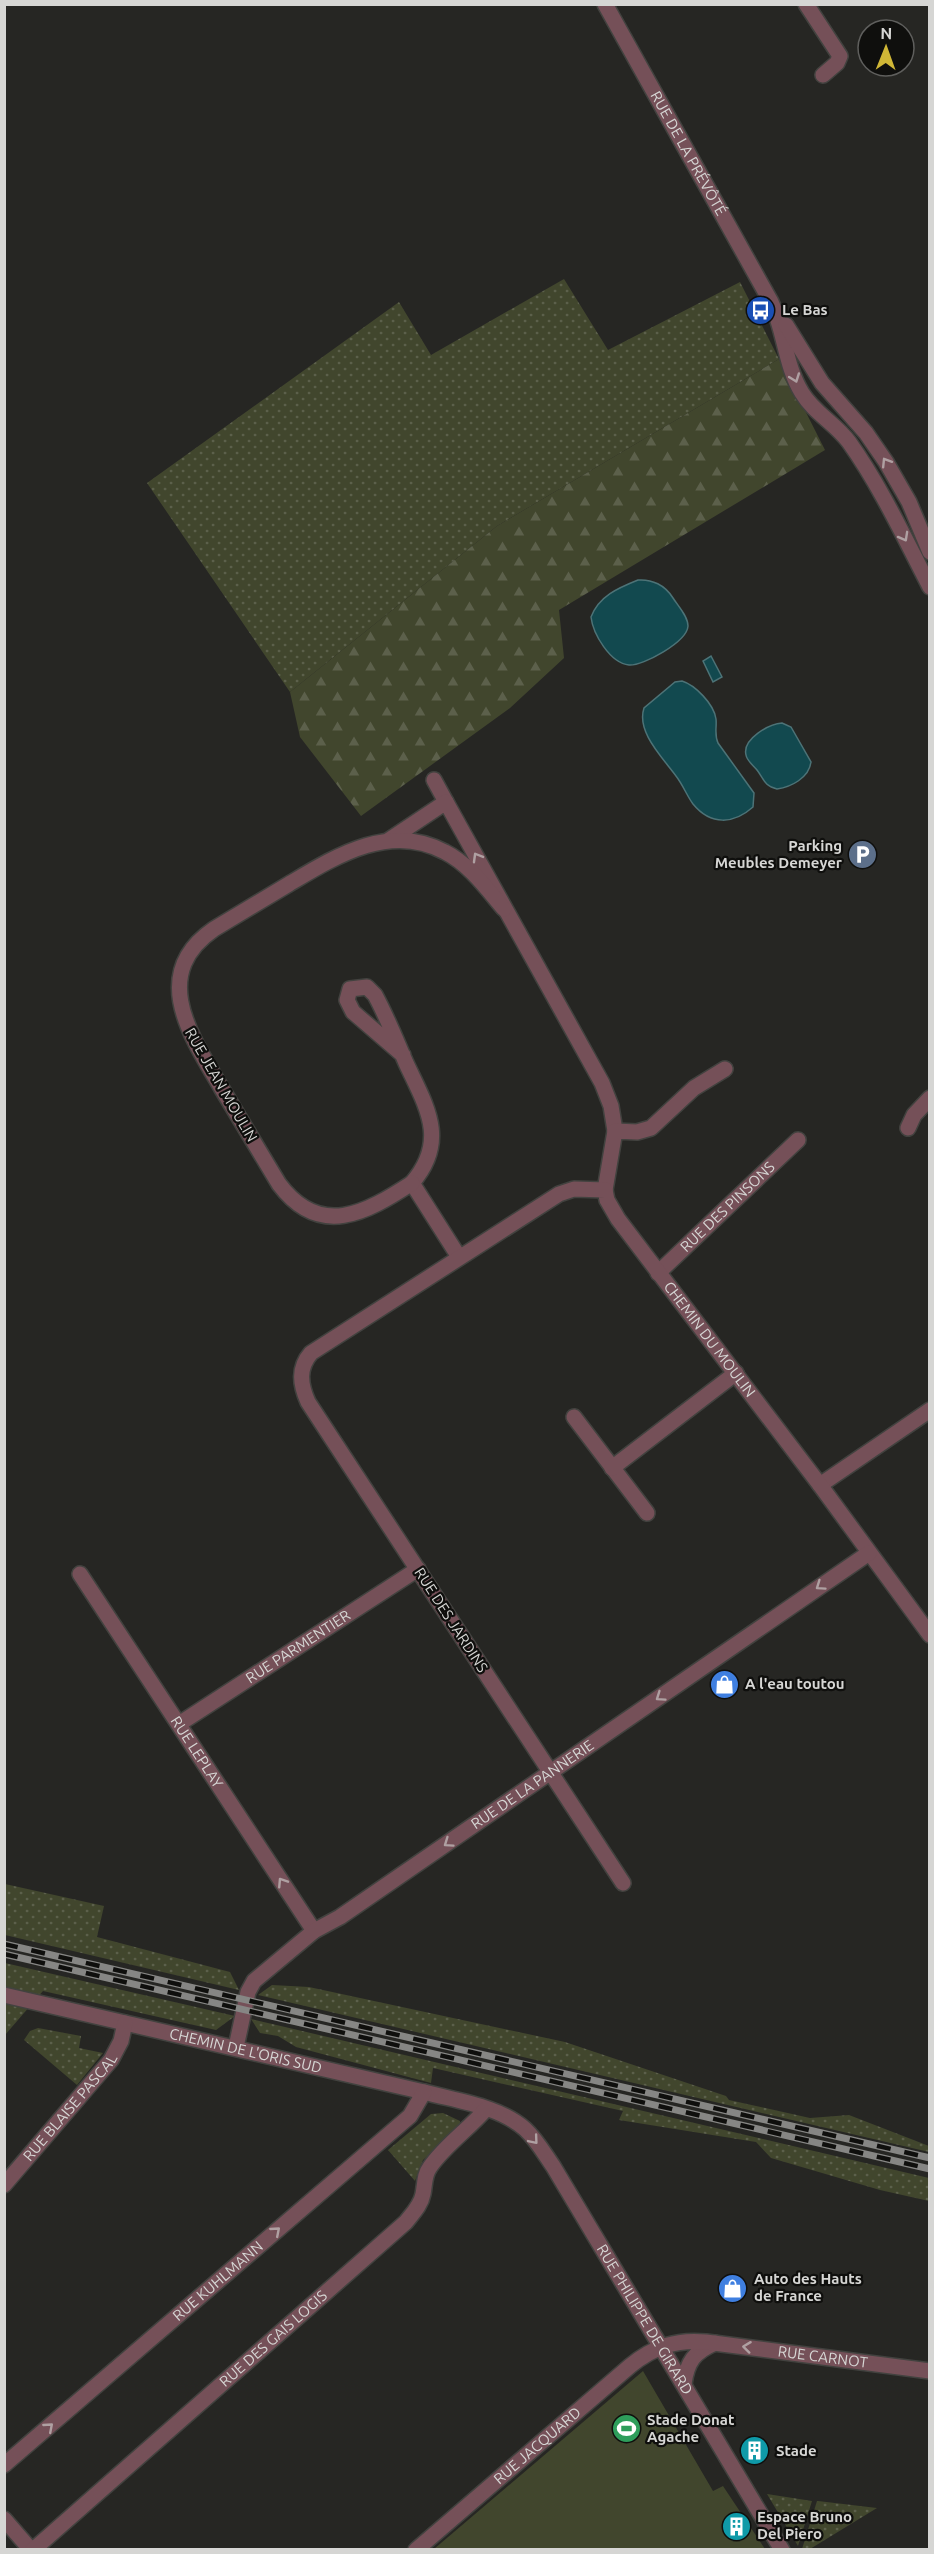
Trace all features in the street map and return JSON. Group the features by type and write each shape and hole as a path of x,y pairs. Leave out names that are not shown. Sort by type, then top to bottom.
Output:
{"street":[{"name":"RUE DE LA PRÉVÔTÉ","path":"605,4 771,302 822,382 866,433 886,462 909,502 930,552"},
{"path":"806,4 840,56 837,63 823,75"},
{"name":"RUE DE LA PRÉVÔTÉ","path":"771,302 779,319 796,384 807,402 839,429 849,442 930,587"},
{"name":"RUE JEAN MOULIN","path":"434,780 602,1083 611,1106 615,1131"},
{"name":"RUE JEAN MOULIN","path":"389,840 446,802"},
{"name":"RUE JEAN MOULIN","path":"403,1055 426,1103 432,1123 429,1154 424,1166 412,1183 370,1208 348,1216 326,1216 302,1207 292,1200 279,1184 188,1029 180,998 184,966 189,954 205,935 336,856 364,845 389,840 415,841 447,853 484,885 504,909"},
{"path":"412,1183 459,1257 559,1194 574,1189 605,1190 615,1131 637,1132 651,1128 694,1088 725,1069"},
{"path":"908,1128 914,1115 930,1098"},
{"name":"RUE DES PINSONS","path":"658,1273 798,1140"},
{"name":"CHEMIN DU MOULIN","path":"605,1190 611,1209 820,1485 930,1635"},
{"name":"RUE DES JARDINS","path":"459,1257 311,1353 303,1365 302,1388 308,1402 624,1883"},
{"path":"612,1468 736,1373"},
{"path":"820,1485 930,1410"},
{"path":"574,1417 647,1513"},
{"name":"RUE DE LA PANNERIE","path":"236,2047 248,1992 254,1981 314,1931 350,1910 869,1553"},
{"name":"RUE PARMENTIER","path":"179,1724 418,1569"},
{"name":"RUE LEPLAY","path":"80,1574 314,1931"},
{"name":"CHEMIN DE L'ORIS SUD","path":"4,1995 236,2047 486,2109"},
{"name":"RUE BLAISE PASCAL","path":"4,2185 111,2060 121,2041 125,2023"},
{"name":"RUE KUHLMANN","path":"4,2465 410,2116 424,2092"},
{"name":"RUE PHILIPPE DE GIRARD","path":"486,2109 524,2128 538,2143 782,2550"},
{"name":"RUE DES GAIS LOGIS","path":"32,2550 406,2222 417,2209 423,2195 428,2170 438,2156 470,2128 486,2109"},
{"name":"RUE CARNOT","path":"662,2347 684,2341 715,2343 930,2371"},
{"path":"684,2384 690,2359 715,2343"},
{"name":"RUE JACQUARD","path":"416,2550 630,2366 662,2347"},
{"path":"4,2519 32,2550"}],"green space":[{"path":"564,279 608,350 740,282 779,359 497,526 290,692 147,483 399,302 431,355"},
{"path":"779,359 825,450 559,610 564,658 510,708 361,816 300,737 290,692 497,526"},
{"path":"5,1884 104,1906 97,1937 230,1972 239,1990 5,1935"},
{"path":"5,1963 235,2016 216,2030 43,1991 5,2035"},
{"path":"272,1985 309,1987 565,2042 726,2096 729,2100 810,2118 849,2115 929,2146 929,2152 258,1995"},
{"path":"251,2019 929,2178 929,2201 880,2190 771,2158 756,2142 619,2120 623,2111 433,2068 431,2083 296,2047 278,2036 260,2033"},
{"path":"38,2028 81,2036 79,2048 103,2053 77,2085 24,2040 30,2031"},
{"path":"443,2113 460,2121 460,2128 423,2160 415,2181 388,2150 431,2114"},
{"name":"Stade Donat Agache","path":"643,2371 713,2491 723,2486 765,2549 434,2549"},
{"path":"767,2494 812,2501 798,2546"},
{"path":"817,2501 877,2508 810,2549 802,2549"}],"water":[{"path":"638,580 653,582 670,593 685,615 688,626 686,632 673,646 644,662 629,665 615,659 604,647 595,631 591,617 604,598"},
{"path":"711,656 722,677 713,682 703,661"},
{"path":"682,681 698,691 712,707 716,719 718,743 754,793 753,807 738,817 715,819 700,811 647,735 643,717 644,708 675,682"},
{"path":"782,723 791,727 811,762 807,773 798,781 777,789 765,782 748,759 746,749 748,743 758,733 770,726"}],"railway":[{"path":"4,1944 930,2158"},
{"path":"4,1954 930,2169"}],"place":[{"name":"Le Bas","path":"761,310"},
{"name":"Parking Meubles Demeyer","path":"863,855"},
{"name":"A l'eau toutou","path":"724,1684"},
{"name":"Auto des Hauts de France","path":"733,2288"},
{"name":"Stade Donat Agache","path":"626,2429"},
{"name":"Stade","path":"755,2451"},
{"name":"Espace Bruno Del Piero","path":"736,2526"}]}
